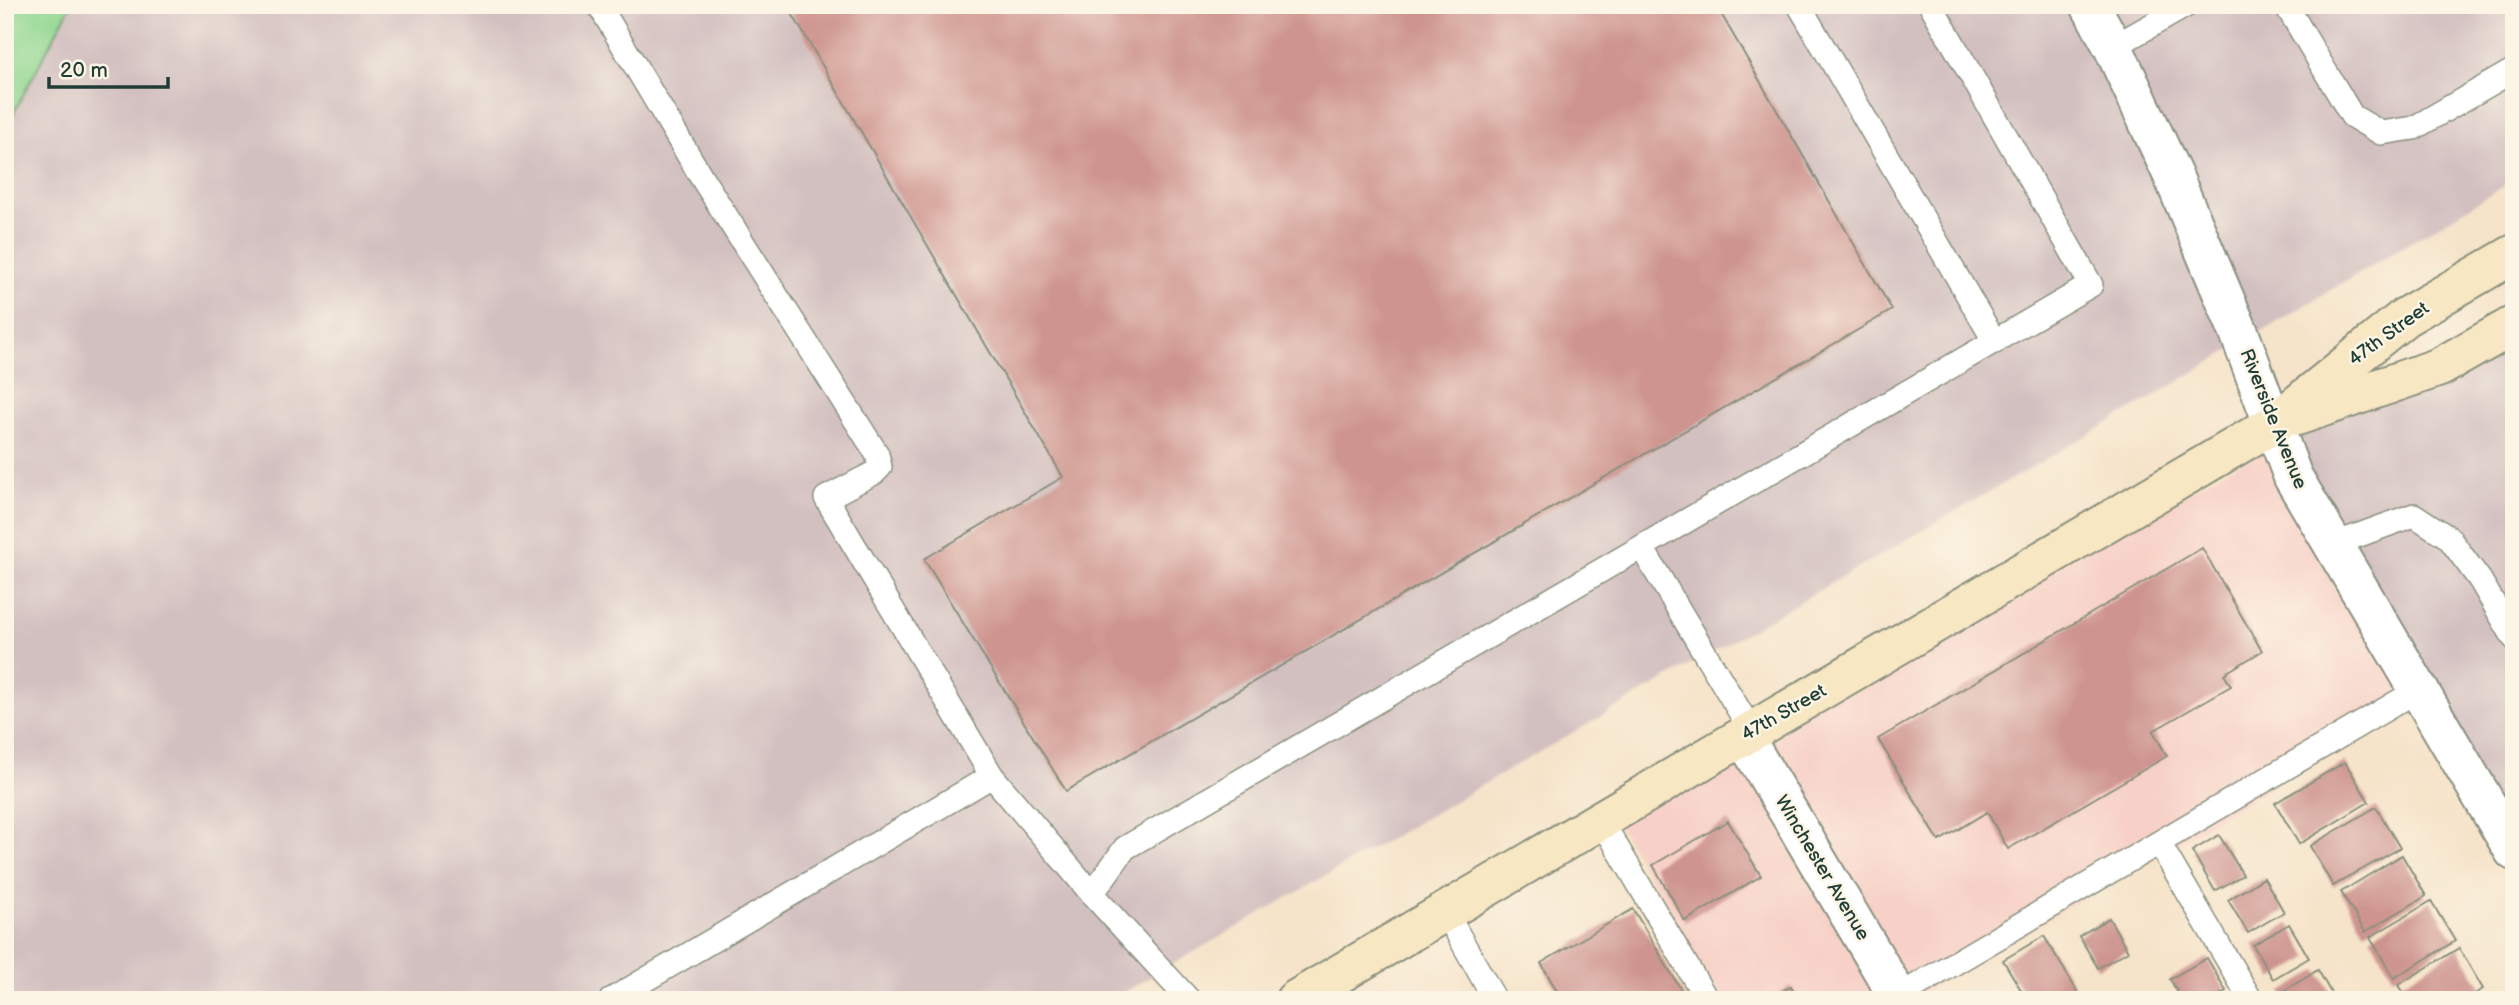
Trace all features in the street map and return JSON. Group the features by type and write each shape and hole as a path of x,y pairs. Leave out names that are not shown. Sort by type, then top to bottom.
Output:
{"main road":[{"name":"47th Street","path":"1295,1000 2272,425 2405,317 2514,254"},
{"name":"47th Street","path":"2272,425 2440,367 2514,325"}],"street":[{"name":"Riverside Avenue","path":"2090,5 2113,47 2173,176 2235,323 2293,477 2514,851"},
{"name":"Winchester Avenue","path":"1748,734 1897,998"}],"lane":[{"path":"599,5 702,178 877,454 880,467 874,473 826,498 992,776 1092,894 1189,1000"},
{"path":"1799,5 1995,342"},
{"path":"1092,894 1125,848 2091,285 1931,5"},
{"path":"2113,47 2187,5"},
{"path":"2286,5 2351,116 2381,133 2414,128 2514,70"},
{"path":"2332,545 2414,515 2449,538 2480,580 2514,638"},
{"path":"1642,548 1748,734"},
{"path":"1897,998 2418,690"},
{"path":"611,1000 992,776"},
{"path":"1601,820 1707,1000"},
{"path":"2159,843 2251,1000"},
{"path":"1445,911 1495,1000"}],"shaded area":[{"path":"71,5 2514,5 2514,180 2141,404 1111,1000 5,1000 5,129"},
{"path":"2514,332 2514,834 2286,436"},
{"path":"2286,436 2430,693 1910,1000 1722,1000 1615,819"}],"green space":[{"path":"5,5 71,5 5,129"}],"building":[{"path":"787,5 1716,5 1892,310 1066,791 924,559 1063,477"},
{"path":"2461,5 2477,5 2465,12"},
{"path":"2202,548 2262,651 2224,674 2231,686 2153,731 2167,756 2008,849 1987,812 1939,841 1878,739"},
{"path":"2345,762 2369,802 2299,844 2275,803"},
{"path":"2376,807 2400,848 2333,886 2310,846"},
{"path":"1728,821 1761,876 1685,921 1653,865"},
{"path":"2219,835 2243,875 2215,891 2192,851"},
{"path":"2402,855 2426,896 2365,932 2341,892"},
{"path":"2264,878 2284,912 2248,933 2228,900"},
{"path":"2431,901 2455,941 2394,978 2370,937"},
{"path":"1633,909 1687,1000 1562,1000 1541,963"},
{"path":"2109,918 2128,951 2098,968 2079,936"},
{"path":"2289,924 2309,958 2273,979 2253,945"},
{"path":"2044,936 2080,996 2074,1000 2027,1000 2003,960"},
{"path":"2459,948 2483,989 2465,1000 2407,1000 2398,985"},
{"path":"2207,958 2226,991 2212,1000 2182,1000 2170,979"},
{"path":"2318,970 2335,1000 2286,1000 2282,992"},
{"path":"1791,986 1799,1000 1768,1000"}]}
